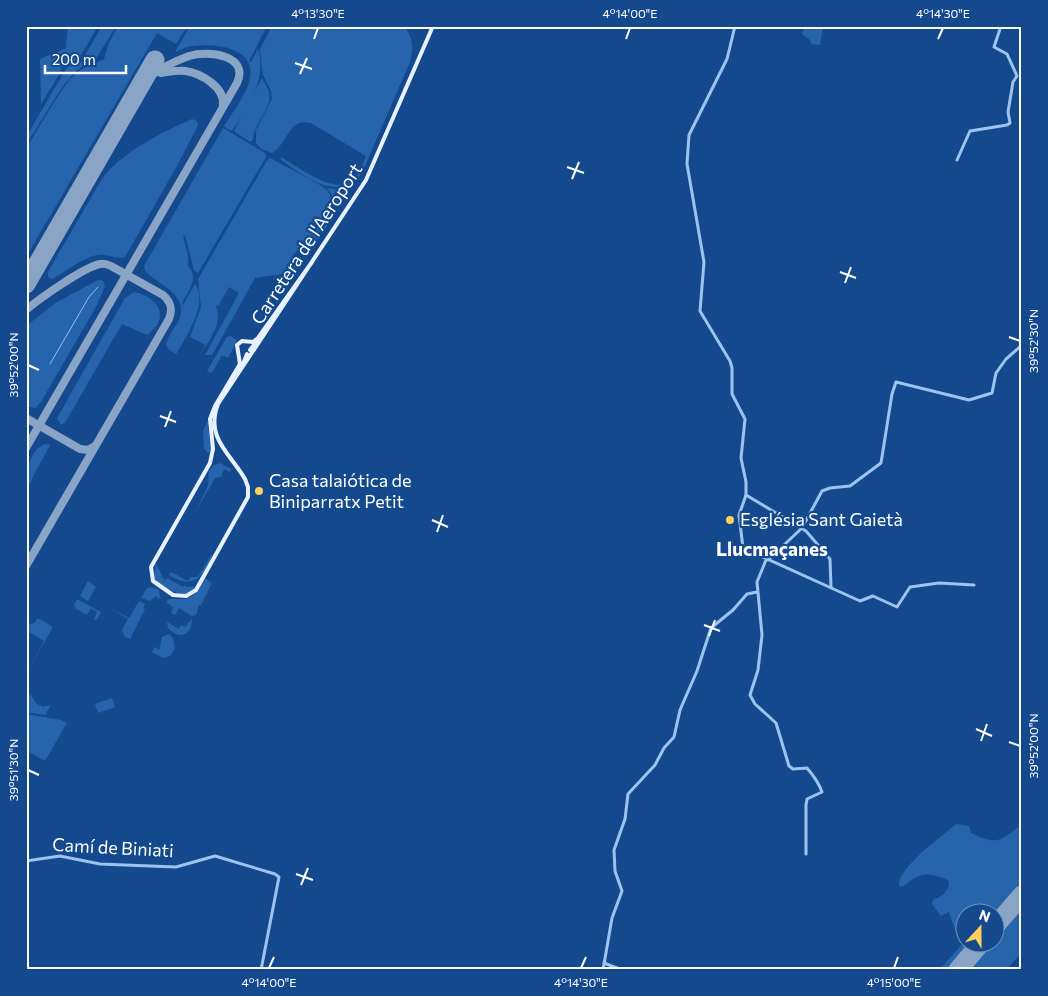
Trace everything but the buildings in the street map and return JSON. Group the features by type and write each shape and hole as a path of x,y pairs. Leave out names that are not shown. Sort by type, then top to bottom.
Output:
{"main road":[{"name":"Carretera de l'Aeroport","path":"238,352 241,361 215,406 210,419 212,454 210,463 154,561 151,573 155,583 178,596 191,594 204,578 247,501 249,490 247,482 216,436 215,414 221,400 366,180 433,26"},
{"path":"249,352 238,352 237,344 246,341 253,342 258,338 312,262"},
{"path":"236,377 249,352 276,318"},
{"path":"246,341 250,345 249,352"}],"street":[{"path":"735,26 727,59 689,135 687,164 704,262 700,311 730,361 732,368 732,394 744,415 741,458 746,482 746,495 739,515 743,548 860,601 874,596 897,607 910,586 939,583 974,585"},
{"path":"957,160 970,132 1007,125 1010,122 1008,112 1011,104 1013,82 1017,76 1007,54 994,47 1000,26"},
{"path":"806,854 807,799 822,792 818,782 812,777 807,768 789,766 776,723 755,704 750,695 758,670 762,635 757,582 767,560 802,528 819,494 834,487 850,486 882,461 892,394 896,382 969,400 974,399 992,393 996,374 1006,359 1022,346"},
{"path":"746,495 802,528 830,559 832,587"},
{"path":"603,970 612,918 622,891 614,867 614,850 625,820 628,794 655,765 664,748 674,737 680,710 697,672 711,628 733,610 745,596 757,592"},
{"name":"Camí de Biniati","path":"26,861 60,856 100,864 176,867 216,856 275,874 279,877 261,970"},
{"path":"604,963 622,970"}],"shaded area":[{"path":"68,26 98,26 78,60 63,64 59,75 41,104 40,59 66,48"},
{"path":"102,26 116,26 97,57 77,70 62,87 26,145 26,137 67,67 80,64"},
{"path":"118,26 187,26 176,44 157,33 26,257 26,149 70,79 82,69 104,59 109,43"},
{"path":"190,26 267,26 249,61 251,62 258,49 260,70 255,93 244,114 231,131 224,126 247,88 250,71 248,62 234,50 224,47 191,46 175,52"},
{"path":"272,26 404,26 409,34 412,48 410,62 364,168 355,181 346,186 327,186 316,182 280,159 281,157 317,178 337,185 345,184 355,178 366,156 311,123 303,122 293,127 282,144 272,153 261,149 256,143 256,130 272,99 271,91 263,75 260,49"},
{"path":"805,26 823,26 820,45 811,44 810,40 802,34"},
{"path":"262,78 268,90 268,104 256,128 253,140 250,142 234,131"},
{"path":"192,119 197,121 198,125 176,168 125,257 92,256 52,279 48,277 48,272 103,177 112,167 133,150 156,136"},
{"path":"223,128 265,153 266,157 198,273 194,270 185,235 183,236 188,256 188,266 193,275 193,280 182,303 183,305 195,284 199,291 199,300 194,319 176,354 169,350 166,344 179,320 180,304 172,292 146,272 144,266"},
{"path":"270,158 317,183 328,191 333,201 334,216 305,258 297,251 292,256 298,265 295,272 255,278 212,355 205,355 239,293 229,287 219,305 216,306 218,313 217,325 200,355 205,345 190,337 201,307 198,279 266,162"},
{"path":"353,185 337,208 334,198 327,188 341,190"},
{"path":"98,280 103,281 105,286 97,305 41,402 35,408 26,406 26,326 57,302"},
{"path":"134,292 150,298 155,303 159,309 159,322 147,335 122,324 66,421 61,425 57,418 125,298"},
{"path":"231,336 237,341 228,358 222,355 212,373 207,371 227,337"},
{"path":"210,416 208,427 212,450 208,453 204,449 203,431"},
{"path":"45,444 50,445 26,490 29,464 39,447"},
{"path":"220,463 231,469 230,472 224,469 221,477 215,478 195,513 208,486 209,471 214,465"},
{"path":"212,554 211,560 202,574 198,578 190,582 180,581 169,575 171,572 188,581 191,577 198,577"},
{"path":"156,563 162,576 161,578 165,578 162,584 167,578 181,586 196,587 186,594 173,591 161,585 154,578"},
{"path":"205,578 212,583 201,605 199,605 196,615 192,616 179,608 175,615 171,613 173,607 166,602 169,599 185,599 192,596"},
{"path":"88,581 96,587 88,601 80,596"},
{"path":"150,587 158,589 159,600 156,596 150,601 141,598 146,589"},
{"path":"77,599 101,612 97,620 94,620 97,612 91,608 87,615 76,609 74,605"},
{"path":"139,601 145,604 143,608 145,609 130,639 124,636 122,630 128,619 106,606 129,618"},
{"path":"38,618 53,627 26,674 44,641 26,630 26,625 34,623"},
{"path":"192,619 190,629 184,634 176,634 168,628 167,622 179,629 181,625 185,627"},
{"path":"169,634 173,638 175,649 170,656 163,658 152,652 155,647 159,650 162,637"},
{"path":"30,694 36,703 43,707 51,705 45,715 26,712 26,701"},
{"path":"112,698 115,707 98,713 95,704"},
{"path":"26,714 61,720 67,723 45,761 26,750"},
{"path":"956,824 969,826 971,833 980,837 998,840 1022,824 1022,887 1006,906 1006,904 956,904 955,930 949,912 941,916 932,904 933,900 943,895 949,886 948,880 926,874 899,887 900,880 905,871 931,844"},
{"path":"1022,902 1022,952 1008,968 964,970 978,954 1006,954 1006,921"},
{"path":"956,951 956,954 965,954 951,970 939,970"}],"waterway":[{"path":"50,364 89,297 98,287"}],"taxiway":[{"path":"26,448 237,83 238,66 225,57 197,54 164,67 142,83"},
{"path":"161,73 185,71 205,78 221,93 223,106"},
{"path":"26,310 73,277 100,264 107,264 163,295 168,300 171,309 169,319 26,566"},
{"path":"26,418 80,449 88,450 95,446"}],"runway":[{"path":"26,284 155,60"},
{"path":"1006,913 1022,895"},
{"path":"958,970 972,954"}],"place":[{"name":"Casa talaiótica de Biniparratx Petit","path":"259,491"},
{"name":"Església Sant Gaietà","path":"730,520"}],"district":[{"name":"Llucmaçanes","path":"772,549"}]}
